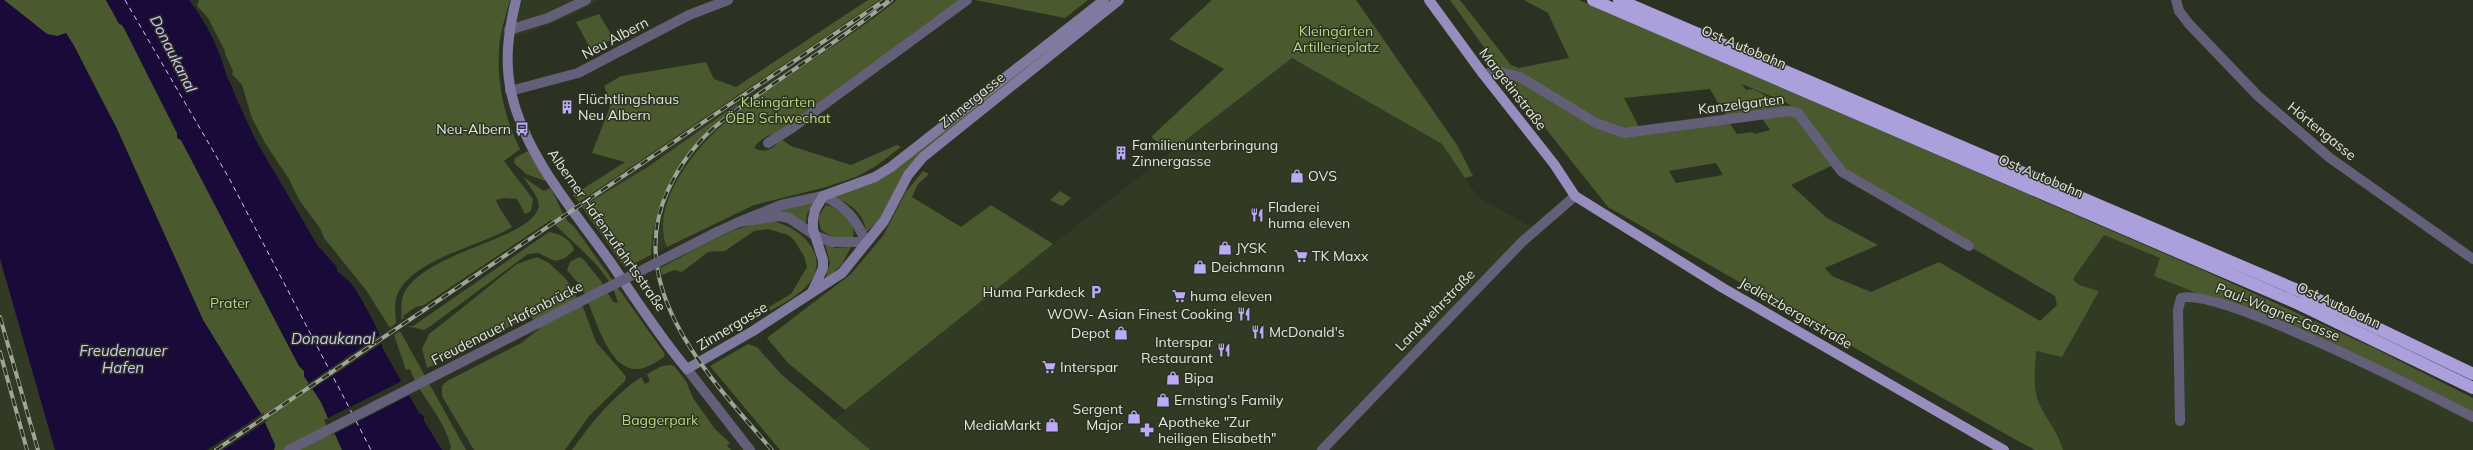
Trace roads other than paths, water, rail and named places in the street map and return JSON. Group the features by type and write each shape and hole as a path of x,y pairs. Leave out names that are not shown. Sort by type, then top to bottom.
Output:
{"highway":[{"name":"Ost Autobahn","path":"1594,0 2299,304 2473,388"},
{"name":"Ost Autobahn","path":"1619,0 2302,292 2473,374"}],"main road":[{"name":"Alberner Hafenzufahrtsstraße","path":"516,0 509,30 507,56 510,90 518,119 533,150 675,355 687,369"},
{"name":"Zinnergasse","path":"811,294 820,281 823,269 824,258 816,236 813,220 814,213 824,196 875,177 891,167 1104,0"},
{"name":"Zinnergasse","path":"687,369 811,294 842,273 858,256 866,242 884,221 908,175 923,157 1119,0"},
{"name":"Margetinstraße","path":"1429,0 1483,74 1554,164 1575,196"},
{"name":"Jedletzbergerstraße","path":"1575,196 1723,288 2004,450"}],"street":[{"path":"509,30 548,18 586,0"},
{"name":"Neu Albern","path":"510,90 576,74 612,57 689,14 728,0"},
{"path":"768,143 792,128 967,0"},
{"name":"Hörtengasse","path":"2176,0 2179,11 2189,24 2258,96 2330,158 2473,259"},
{"name":"Kanzelgarten","path":"1483,74 1500,72 1520,77 1596,123 1624,134 1790,111 1798,113 1842,172 1969,246"},
{"path":"738,222 779,216 793,221 816,236 832,242 866,242 857,219 851,212 824,196"},
{"name":"Zinnergasse","path":"738,222 773,206 824,196"},
{"name":"Landwehrstraße","path":"1322,450 1522,242 1575,196"},
{"name":"Freudenauer Hafenbrücke","path":"289,450 738,222"},
{"name":"Paul-Wagner-Gasse","path":"2180,421 2178,310 2181,298 2188,296 2218,303 2328,347 2434,396 2473,417"},
{"name":"Alberner Hafenzufahrtsstraße","path":"687,369 750,450"}],"water":[{"name":"Freudenauer Hafen","path":"0,0 4,0 47,34 57,36 66,33 73,44 117,129 203,320 261,414 275,445 274,450 55,450 0,259"},
{"name":"Donaukanal","path":"106,0 189,0 202,18 212,37 227,77 255,139 317,245 337,267 337,271 351,284 361,298 376,326 382,342 382,347 419,413 424,416 424,421 442,450 342,450 321,402 304,376 304,371 299,366 181,140 177,138 177,133 125,30 122,25 119,24"}],"railway":[{"path":"216,450 885,0"},
{"path":"772,450 724,394 680,331 665,297 656,263 657,227 668,190 678,171 691,152 714,128 891,0"},
{"path":"0,317 38,450"},
{"path":"0,352 27,450"}],"place":[{"name":"Flüchtlingshaus Neu Albern","path":"567,107"},
{"name":"Neu-Albern","path":"522,129"},
{"name":"Familienunterbringung Zinnergasse","path":"1121,153"},
{"name":"OVS","path":"1297,176"},
{"name":"Fladerei huma eleven","path":"1257,215"},
{"name":"JYSK","path":"1225,248"},
{"name":"TK Maxx","path":"1301,256"},
{"name":"Deichmann","path":"1200,267"},
{"name":"Huma Parkdeck","path":"1096,292"},
{"name":"huma eleven","path":"1179,296"},
{"name":"WOW- Asian Finest Cooking","path":"1244,314"},
{"name":"McDonald's","path":"1258,332"},
{"name":"Depot","path":"1121,333"},
{"name":"Interspar Restaurant","path":"1224,350"},
{"name":"Interspar","path":"1049,367"},
{"name":"Bipa","path":"1173,378"},
{"name":"Ernsting's Family","path":"1163,400"},
{"name":"Sergent Major","path":"1134,417"},
{"name":"MediaMarkt","path":"1052,425"},
{"name":"Apotheke \"Zur heiligen Elisabeth\"","path":"1147,430"}],"park label":[{"name":"Kleingärten Artillerieplatz","path":"1336,40"},
{"name":"Kleingärten ÖBB Schwechat","path":"778,110"},
{"name":"Prater","path":"230,303"},
{"name":"Baggerpark","path":"660,420"}]}
